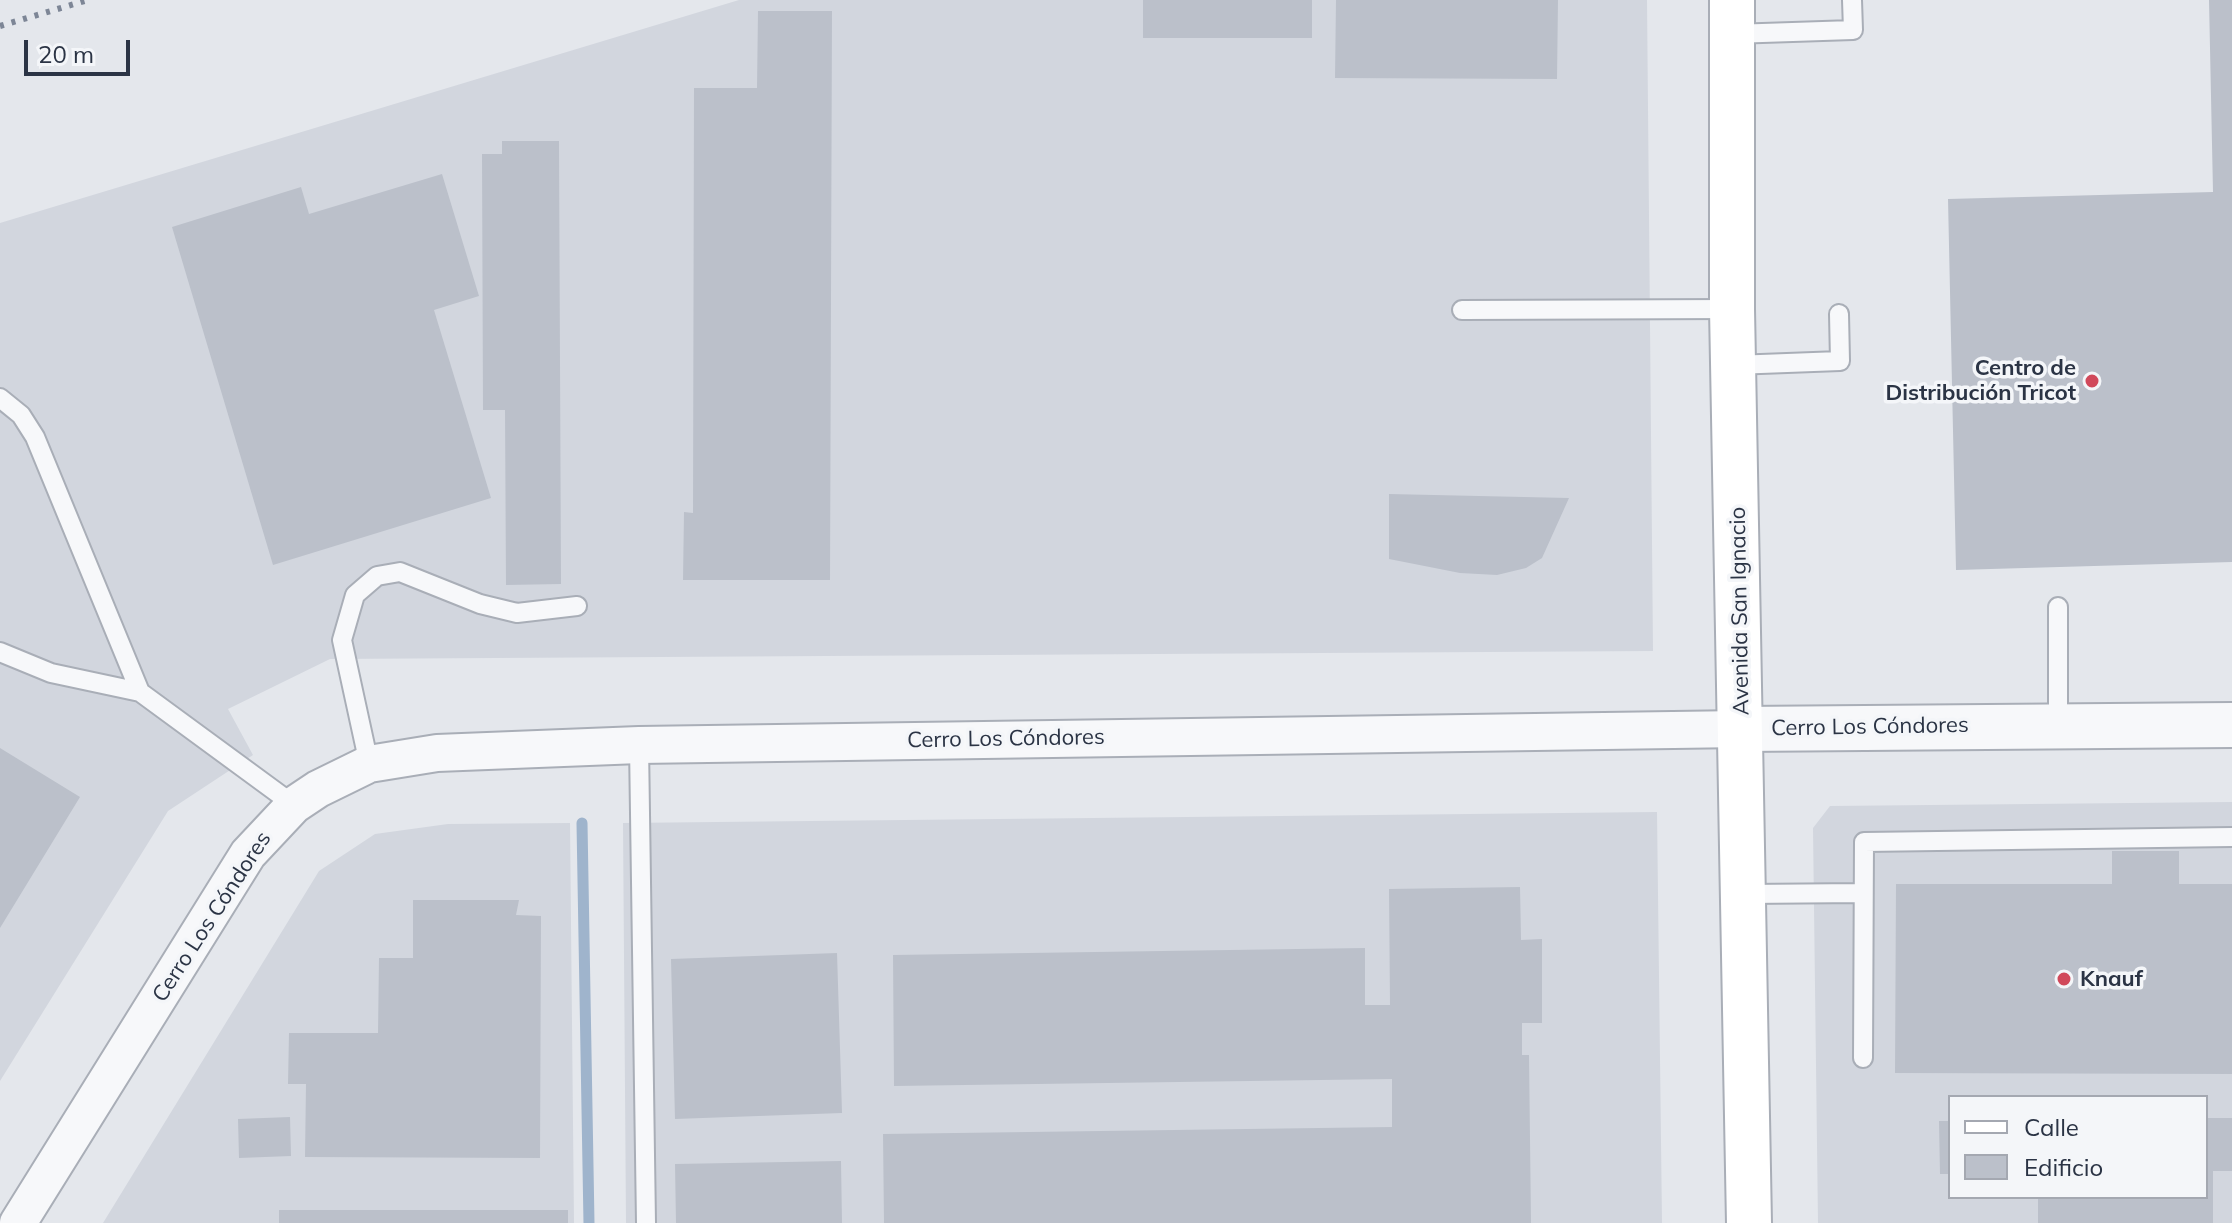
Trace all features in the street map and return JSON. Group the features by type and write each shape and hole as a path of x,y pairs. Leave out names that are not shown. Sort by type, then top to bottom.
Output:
{"main road":[{"name":"Avenida San Ignacio","path":"1732,17 1732,309 1749,1223"}],"street":[{"name":"Cerro Los Cóndores","path":"18,1223 248,854 294,805 330,782 369,764 437,753 639,745 2232,725"}],"lane":[{"path":"1732,17 1853,30 1852,0"},
{"path":"1462,310 1732,309"},
{"path":"1734,365 1840,361 1839,314"},
{"path":"0,398 21,415 35,437 140,692"},
{"path":"369,764 342,640 355,595 377,576 400,572 480,604 517,613 577,606"},
{"path":"2058,607 2058,726"},
{"path":"0,652 51,673 140,692 294,805"},
{"path":"639,745 646,1223"},
{"path":"1863,1058 1864,842 2232,837"},
{"path":"1745,894 1862,893"}],"shaded area":[{"path":"739,0 1647,0 1653,651 330,659 228,709 253,755 168,811 0,1081 0,223"},
{"path":"2232,802 2232,1223 1818,1223 1813,828 1830,806"},
{"path":"1657,812 1662,1223 626,1223 623,823"},
{"path":"570,823 574,1223 103,1223 319,871 375,834 448,824"}],"building":[{"path":"1143,0 1312,0 1312,38 1143,38"},
{"path":"1336,0 1558,0 1557,79 1335,78"},
{"name":"Centro de Distribución Tricot","path":"2209,0 2232,0 2232,562 1956,570 1948,199 2213,192"},
{"path":"758,11 832,11 830,580 683,580 684,512 693,513 694,88 757,88"},
{"path":"502,141 559,141 561,584 506,585 505,410 483,410 482,154 502,154"},
{"path":"442,174 479,296 434,310 491,498 273,565 172,227 301,187 309,214"},
{"path":"1389,494 1569,498 1542,558 1526,568 1497,575 1460,573 1389,559"},
{"path":"0,748 80,797 0,928"},
{"name":"Knauf","path":"2112,851 2179,851 2179,884 2232,884 2232,1074 1895,1073 1896,884 2112,884"},
{"path":"1520,887 1521,940 1542,939 1542,1023 1522,1023 1522,1055 1529,1055 1531,1223 884,1223 883,1134 1392,1127 1392,1079 894,1086 893,955 1365,948 1365,1005 1390,1005 1389,889"},
{"path":"413,900 519,900 516,915 541,916 540,1158 305,1157 306,1084 288,1084 289,1033 378,1033 379,958 413,958"},
{"path":"837,953 842,1113 675,1119 671,959"},
{"path":"290,1117 291,1156 239,1158 238,1119"},
{"path":"2208,1118 2232,1118 2232,1171 2213,1171 2213,1223 2038,1223 2038,1199 2208,1199"},
{"path":"1939,1121 1948,1121 1948,1174 1940,1174"},
{"path":"841,1161 842,1223 676,1223 675,1164"},
{"path":"279,1210 568,1210 568,1223 279,1223"}],"waterway":[{"path":"582,823 589,1223"}],"railway":[{"path":"0,26 88,0"}],"place":[{"name":"Centro de Distribución Tricot","path":"2092,381"},
{"name":"Knauf","path":"2064,979"}]}
